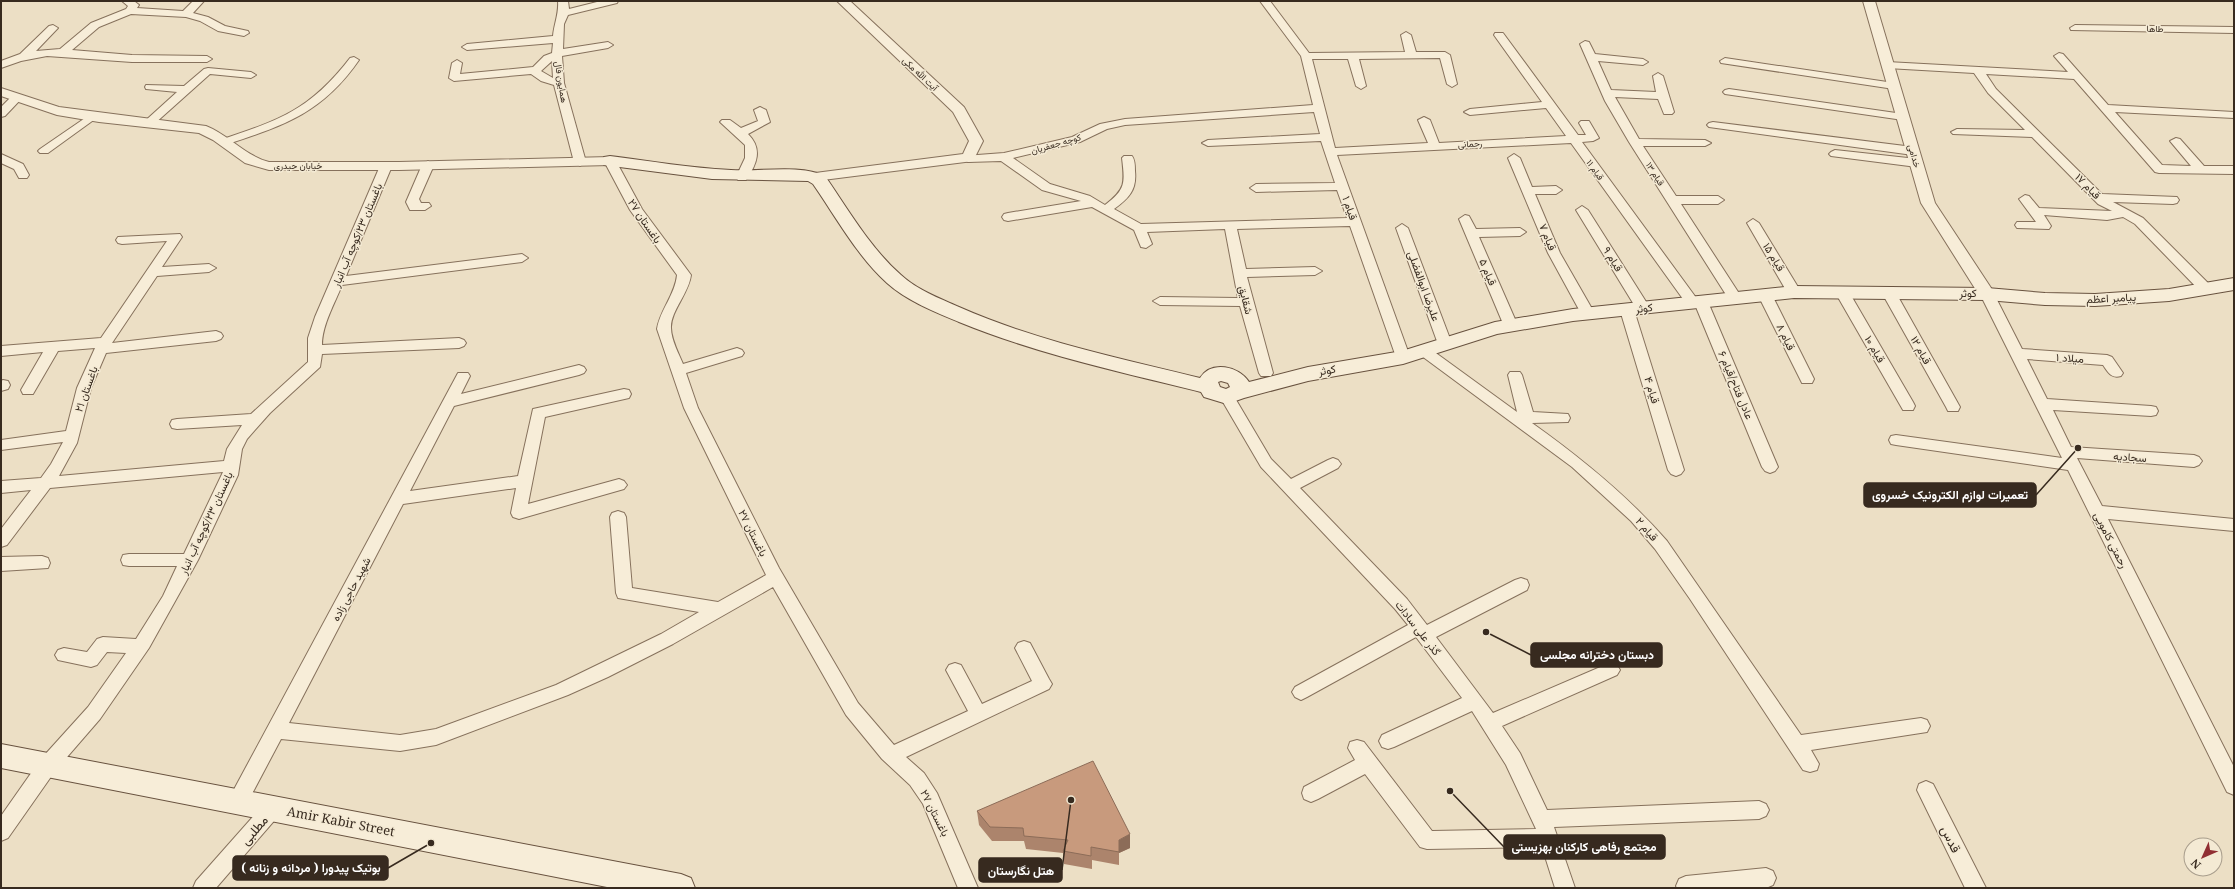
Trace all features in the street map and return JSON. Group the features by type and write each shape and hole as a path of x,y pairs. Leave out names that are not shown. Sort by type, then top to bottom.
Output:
{"main road":[{"path":"610,161 742,177 799,175 816,177 820,180 878,261 894,278 913,293 1004,333 1047,347 1155,373 1224,385 1308,374"},
{"name":"پیامبر اعظم","path":"1987,294 2044,299 2095,300 2168,295 2234,284"},
{"name":"کوثر","path":"1308,374 1403,357 1511,326 1588,314 1794,292 1987,294"},
{"path":"1224,385 1266,373 1308,374"},
{"name":"Amir Kabir Street","path":"1,756 681,888"}],"street":[{"path":"165,12 177,1"},
{"path":"186,14 199,1"},
{"name":"همایون فال","path":"563,1 564,13 559,24 557,54 560,83 580,162"},
{"path":"564,13 613,1"},
{"name":"آیت الله مکی","path":"843,1 959,110 976,141 968,158"},
{"path":"1265,1 1306,56 1445,55 1452,84"},
{"name":"خدامی","path":"1873,2 1887,66 1928,203 1987,294"},
{"path":"63,52 95,25 128,6 204,18 222,29 244,33"},
{"path":"1,65 22,56 53,28"},
{"name":"طاها","path":"2075,28 2234,30"},
{"path":"1406,35 1411,55"},
{"name":"قیام ۱۱","path":"1499,35 1572,139 1697,302"},
{"path":"467,47 559,39"},
{"name":"قیام ۱۳","path":"1585,44 1608,94 1635,142 1735,298"},
{"path":"457,63 454,78 536,70 542,62 557,54 608,45"},
{"path":"1,54 22,56 63,52 147,60 207,59"},
{"name":"قیام ۱","path":"1306,56 1330,152 1403,357"},
{"path":"1353,56 1361,86"},
{"path":"2059,56 2075,76 2159,169 2234,170"},
{"path":"1590,57 1643,62"},
{"path":"224,142 268,128 313,106 331,90 354,60"},
{"path":"1725,62 1894,86"},
{"path":"1887,66 2075,76"},
{"path":"536,70 535,72 538,75 560,83"},
{"path":"148,123 208,71 251,75"},
{"name":"قیام ۱۷","path":"1978,71 1992,91 2100,198 2139,220 2206,289"},
{"path":"1658,76 1662,96 1668,112"},
{"path":"150,87 187,90"},
{"name":"خیابان حیدری","path":"1,92 57,111 91,117 200,129 211,132 250,161 269,166 386,166 610,161"},
{"path":"1729,92 1903,117"},
{"path":"1608,94 1662,96"},
{"path":"1,114 17,97"},
{"path":"1470,112 1548,105"},
{"name":"کوچه جعفریان","path":"816,177 968,158 1004,157 1076,140 1104,126 1124,122 1319,108"},
{"path":"2105,108 2234,115"},
{"path":"740,133 764,122 760,110"},
{"path":"44,151 91,117"},
{"path":"1424,120 1435,146"},
{"path":"726,122 740,133 750,144 753,153 752,161 742,177"},
{"name":"رحمانی","path":"1330,152 1593,138 1585,123"},
{"path":"1713,125 1915,157"},
{"path":"1957,132 2036,134"},
{"path":"1208,143 1326,137"},
{"path":"2176,140 2200,169"},
{"path":"1635,142 1704,143"},
{"path":"1835,154 1915,157"},
{"path":"1004,157 1046,187 1094,203 1139,228 1355,222"},
{"path":"1,158 19,167 23,175"},
{"path":"1106,210 1124,196 1131,186 1128,158"},
{"name":"قیام ۷","path":"1514,158 1554,253 1588,314"},
{"name":"باغستان ۲۷","path":"610,161 636,210 684,275 683,284 665,322 664,329 691,408 776,577 852,709 892,756 917,780 930,799 968,888"},
{"path":"425,206 414,206 415,202 412,202 428,165"},
{"name":"باغستان ۲۳/کوچه آب انبار","path":"1,832 48,765 94,713 140,647 170,600 230,475 231,462 240,440 256,419 273,401 315,364 315,338 386,166"},
{"path":"1256,188 1342,186"},
{"path":"1529,191 1556,190"},
{"path":"2100,198 2173,200"},
{"path":"2021,225 2044,226 2035,211 2025,199"},
{"path":"1671,200 1718,200"},
{"path":"1008,217 1094,203"},
{"name":"قیام ۹","path":"1582,210 1635,309"},
{"path":"2035,211 2107,216 2126,213"},
{"name":"قیام ۵","path":"1465,219 1511,326"},
{"name":"قیام ۱۵","path":"1753,223 1794,292"},
{"name":"شقایق","path":"1230,225 1246,302 1266,373"},
{"path":"1139,228 1146,244"},
{"name":"علیرضا ابوالفضلی","path":"1402,228 1444,344"},
{"path":"1471,233 1520,232"},
{"name":"باغستان ۲۱","path":"1,541 47,482 67,449 84,388 104,345 176,238 122,240"},
{"path":"337,282 522,258"},
{"path":"154,272 209,268"},
{"path":"1240,273 1315,271"},
{"name":"قیام ۱۰","path":"1842,292 1908,406"},
{"name":"قیام ۱۲","path":"1889,293 1953,407"},
{"name":"رحمتی کامویی","path":"1987,294 2234,786"},
{"name":"قیام ۸","path":"1766,295 1807,379"},
{"path":"1160,301 1246,302"},
{"name":"عادل فتاح/قیام ۶","path":"1697,302 1770,467"},
{"name":"قیام ۴","path":"1635,309 1676,470"},
{"path":"1,351 54,346 104,345 216,336"},
{"path":"316,350 459,343"},
{"path":"28,390 54,346"},
{"name":"قیام ۲","path":"1424,351 1520,417 1577,464 1642,523 1661,545 1696,594 1810,764"},
{"path":"678,371 737,352"},
{"name":"میلاد ۱","path":"2018,354 2107,360 2116,373"},
{"path":"450,402 579,370"},
{"path":"1516,375 1520,417 1563,418"},
{"name":"شهید حاجی زاده","path":"238,801 463,376"},
{"name":"گذر علی سادات","path":"1224,385 1266,463 1401,604 1490,723 1513,759 1542,818 1565,888"},
{"path":"618,485 519,514 538,413 624,394"},
{"path":"2043,404 2151,411"},
{"path":"177,424 256,419"},
{"path":"1,444 71,436"},
{"name":"سجادیه","path":"1896,440 2070,458 2194,461"},
{"path":"1289,487 1333,464"},
{"path":"1,487 231,466"},
{"path":"398,499 524,481"},
{"path":"2097,512 2234,525"},
{"path":"618,517 624,593 720,609"},
{"path":"129,560 190,560"},
{"path":"1,564 42,563"},
{"path":"276,730 400,743 436,737 562,690 660,642 776,577"},
{"path":"1301,692 1421,631 1520,584"},
{"path":"64,655 91,660 103,644 140,647"},
{"path":"892,756 1043,684 1024,648"},
{"path":"955,670 978,714"},
{"path":"1490,723 1611,670"},
{"path":"1388,741 1475,701"},
{"path":"1797,744 1921,726"},
{"path":"1311,793 1362,755 1427,840 1548,838"},
{"name":"قدس","path":"1926,790 1976,888"},
{"name":"مطلبی","path":"203,888 273,808"},
{"path":"1542,818 1759,810"},
{"path":"1686,886 1732,885 1766,878"}],"building":[{"path":"1093,761 1130,834 1119,840 1119,852 1091,847 1091,856 1063,851 1068,840 1024,836 1023,828 990,827 977,811"}],"place":[{"name":"تعمیرات لوازم الکترونیک خسروی","path":"2078,448"},
{"name":"دبستان دخترانه مجلسی","path":"1486,632"},
{"name":"مجتمع رفاهی کارکنان بهزیستی","path":"1450,791"},
{"name":"هتل نگارستان","path":"1071,800"},
{"name":"بوتیک پیدورا ( مردانه و زنانه )","path":"431,843"}]}
